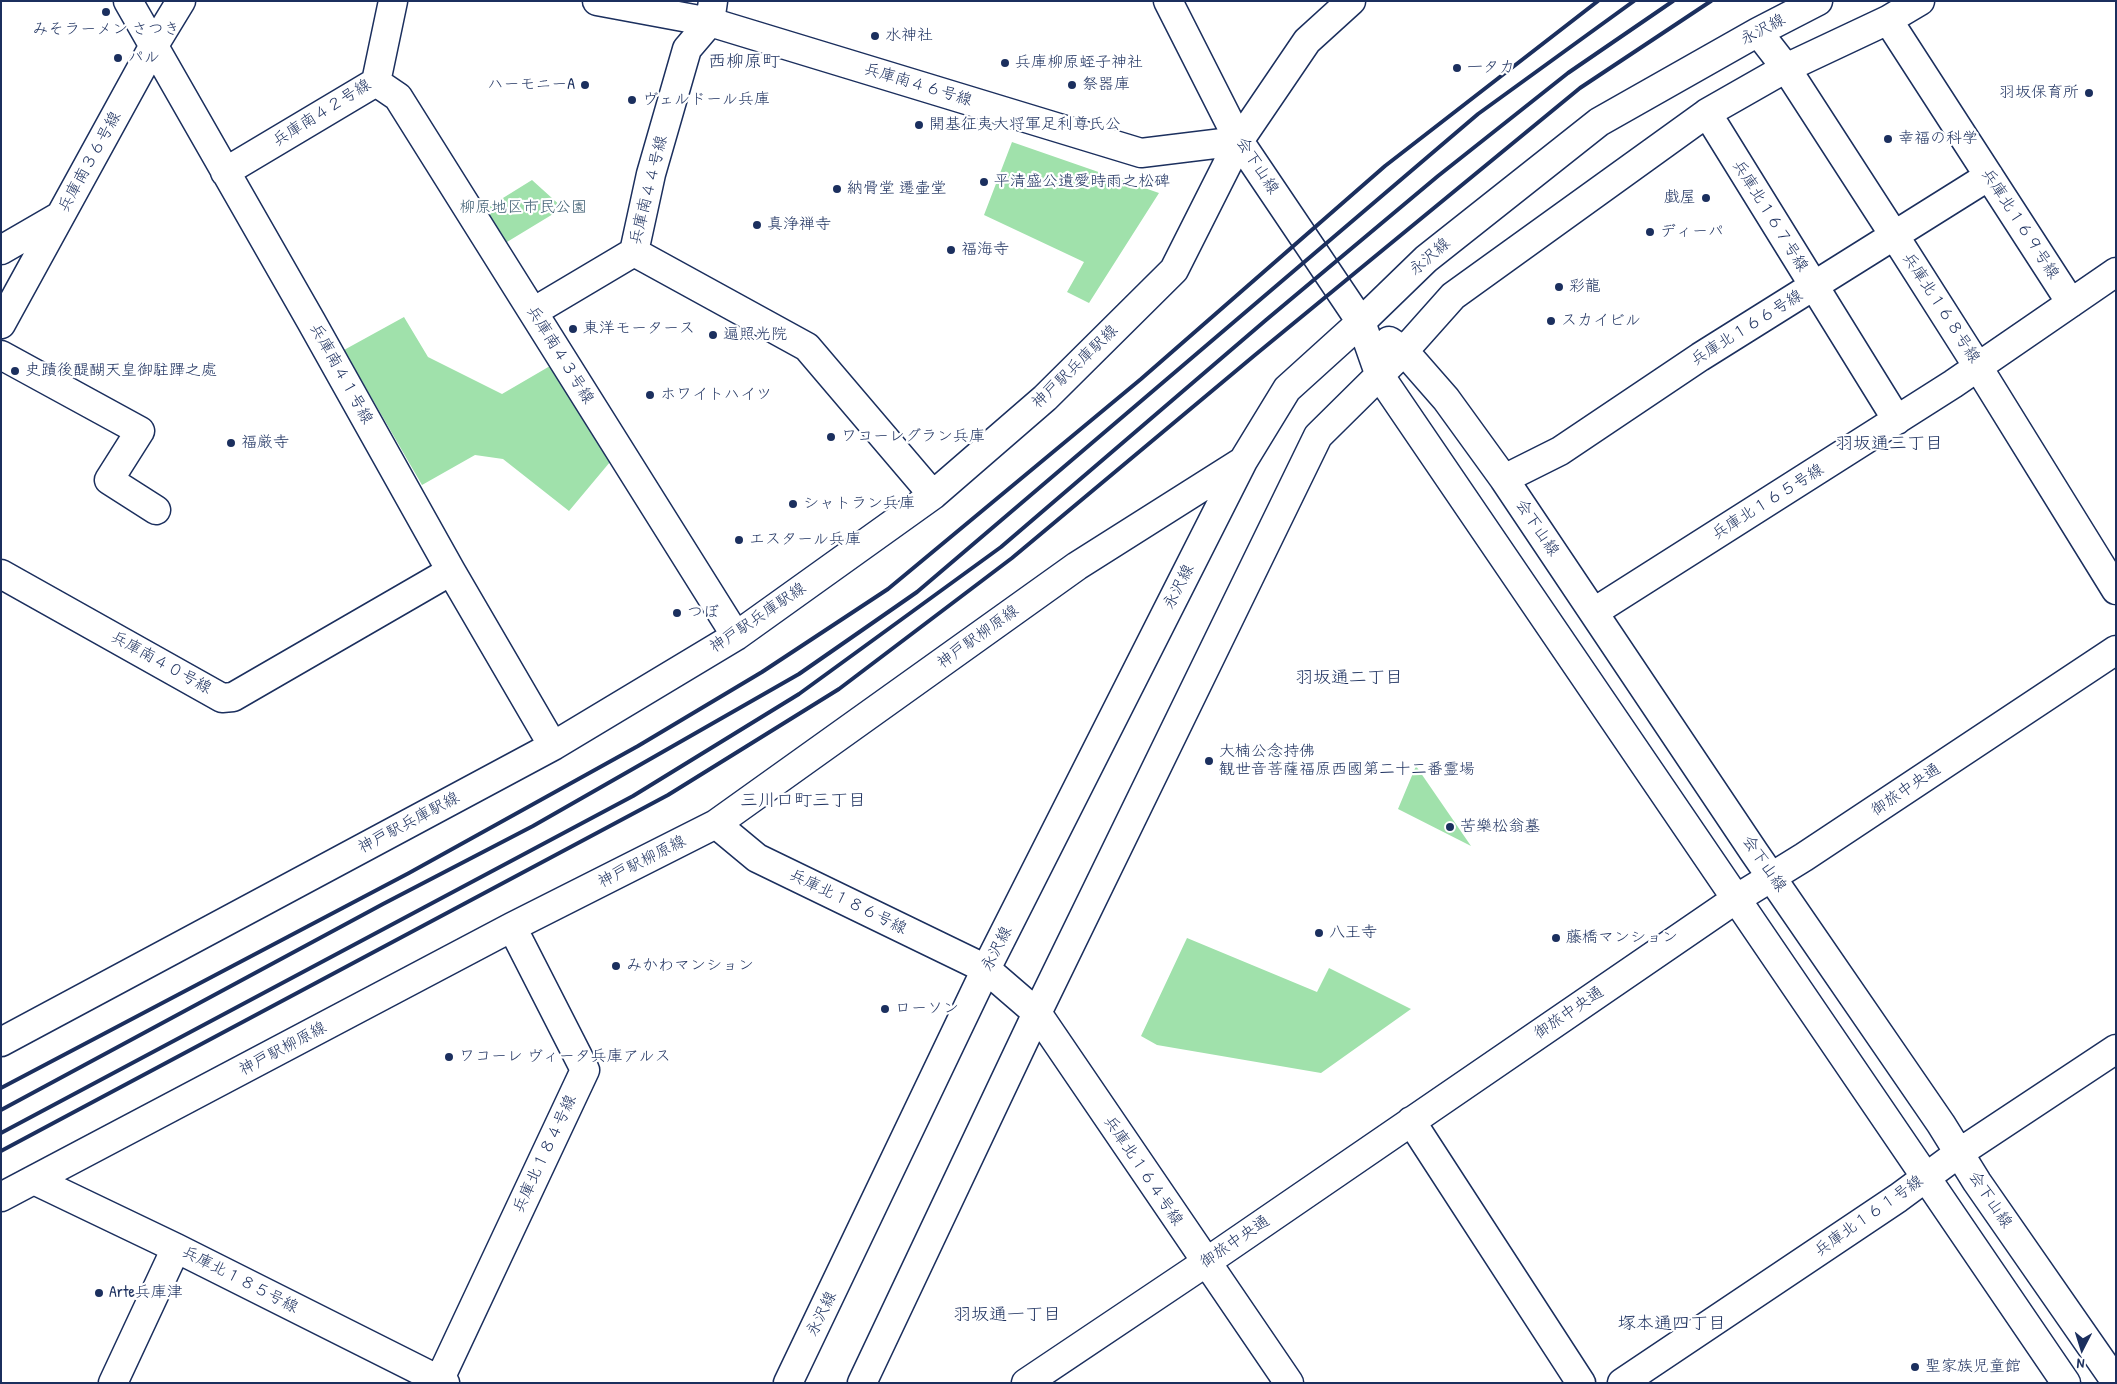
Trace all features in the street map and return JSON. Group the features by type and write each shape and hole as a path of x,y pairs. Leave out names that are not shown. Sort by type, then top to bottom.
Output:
{"street":[{"name":"兵庫南４１号線","path":"128,1 451,571 553,746"},
{"name":"兵庫南３６号線","path":"1,324 181,1"},
{"name":"兵庫南４２号線","path":"225,172 376,82 393,1"},
{"name":"兵庫南４６号線","path":"597,1 712,12 1141,153 1239,140"},
{"name":"会下山線","path":"1168,1 1239,140 1361,322 1404,351 1446,399 1504,479 1754,852 1772,875 2116,1382"},
{"name":"神戸駅兵庫駅線","path":"1,1042 553,746 736,636 933,495 1045,398 1174,270 1239,140 1307,41 1351,1"},
{"name":"永沢線","path":"788,1383 986,970 1243,461 1287,389 1361,322 1426,259 1599,122 1758,32 1818,1"},
{"path":"862,1383 1037,1013 1318,436 1380,376 1453,296 1707,114 1786,68 1888,20 1920,1"},
{"name":"兵庫南４４号線","path":"533,312 634,252 651,174 687,48 712,12"},
{"name":"兵庫北１６９号線","path":"1888,20 2071,303"},
{"name":"兵庫北１６８号線","path":"1758,32 1786,68 1894,235 1978,366 2116,590"},
{"name":"兵庫南４３号線","path":"376,82 398,97 736,636"},
{"name":"兵庫北１６７号線","path":"1707,114 1897,420"},
{"name":"兵庫北１６６号線","path":"1504,479 1560,451 1700,357 1989,176"},
{"path":"1,250 60,216"},
{"path":"634,252 807,347 933,495"},
{"name":"兵庫北１６５号線","path":"1594,612 1897,420 2116,272"},
{"path":"1361,322 1380,376 2066,1383"},
{"path":"1,355 140,431 109,480 156,510"},
{"name":"神戸駅柳原線","path":"1,1197 512,928 716,824 1077,566 1243,461"},
{"name":"兵庫南４０号線","path":"1,574 222,698 234,697 451,571"},
{"name":"御旅中央通","path":"1026,1383 1205,1263 1736,898 1804,857 2116,650"},
{"name":"兵庫北１８６号線","path":"716,824 757,858 986,970"},
{"name":"兵庫北１８４号線","path":"441,1382 585,1070 512,928"},
{"name":"兵庫北１６４号線","path":"986,970 1037,1013 1205,1263 1289,1383"},
{"name":"兵庫北１６１号線","path":"1622,1383 1898,1198 1959,1153 2116,1049"},
{"path":"1411,1121 1581,1383"},
{"name":"兵庫北１８５号線","path":"34,1180 176,1248 441,1382"},
{"path":"113,1383 176,1248"}],"green space":[{"path":"1012,142 1159,193 1089,303 1067,292 1084,262 984,215"},
{"name":"柳原地区市民公園","path":"532,180 563,208 502,245 482,211"},
{"path":"404,317 428,357 502,394 550,366 610,462 569,511 503,459 475,455 422,485 344,350"},
{"path":"1416,766 1471,846 1398,809"},
{"path":"1187,938 1317,992 1329,968 1411,1009 1321,1073 1157,1045 1141,1036"}],"railway":[{"path":"1,1088 409,873 638,746 762,672 888,589 1141,379 1385,166 1598,1"},
{"path":"1,1110 383,904 533,826 799,674 917,592 1478,114 1634,1"},
{"path":"1,1133 633,796 799,694 1001,547 1266,320 1438,176 1568,73 1673,1"},
{"path":"1,1151 668,795 839,689 1012,558 1580,88 1711,1"}],"place":[{"name":"みそラーメン さつき","path":"106,12"},
{"name":"水神社","path":"875,36"},
{"name":"パル","path":"118,58"},
{"name":"兵庫柳原蛭子神社","path":"1005,63"},
{"name":"一タカ","path":"1457,68"},
{"name":"ハーモニーA","path":"585,85"},
{"name":"祭器庫","path":"1072,85"},
{"name":"羽坂保育所","path":"2089,93"},
{"name":"ヴェルドール兵庫","path":"632,100"},
{"name":"開基征夷大将軍足利尊氏公","path":"919,125"},
{"name":"幸福の科学","path":"1888,139"},
{"name":"平清盛公遺愛時雨之松碑","path":"984,182"},
{"name":"納骨堂 遷壷堂","path":"837,189"},
{"name":"戯屋","path":"1706,198"},
{"name":"真浄禅寺","path":"757,225"},
{"name":"ディーパ","path":"1650,232"},
{"name":"福海寺","path":"951,250"},
{"name":"彩龍","path":"1559,287"},
{"name":"スカイビル","path":"1551,321"},
{"name":"東洋モータース","path":"573,329"},
{"name":"遍照光院","path":"713,335"},
{"name":"史蹟後醍醐天皇御駐蹕之處","path":"15,371"},
{"name":"ホワイトハイツ","path":"650,395"},
{"name":"ワコーレグラン兵庫","path":"831,437"},
{"name":"福厳寺","path":"231,443"},
{"name":"シャトラン兵庫","path":"793,504"},
{"name":"エスタール兵庫","path":"739,540"},
{"name":"つぼ","path":"677,613"},
{"name":"大楠公念持佛 観世音菩薩福原西國第二十二番霊場","path":"1209,761"},
{"name":"苦樂松翁墓","path":"1450,827"},
{"name":"八王寺","path":"1319,933"},
{"name":"藤橋マンション","path":"1556,938"},
{"name":"みかわマンション","path":"616,966"},
{"name":"ローソン","path":"885,1009"},
{"name":"ワコーレ ヴィータ兵庫アルス","path":"449,1057"},
{"name":"Arte兵庫津","path":"99,1293"},
{"name":"聖家族児童館","path":"1915,1367"}],"district":[{"name":"西柳原町","path":"744,62"},
{"name":"羽坂通三丁目","path":"1889,444"},
{"name":"羽坂通二丁目","path":"1349,678"},
{"name":"三川口町三丁目","path":"803,801"},
{"name":"羽坂通一丁目","path":"1007,1315"},
{"name":"塚本通四丁目","path":"1672,1324"}]}
